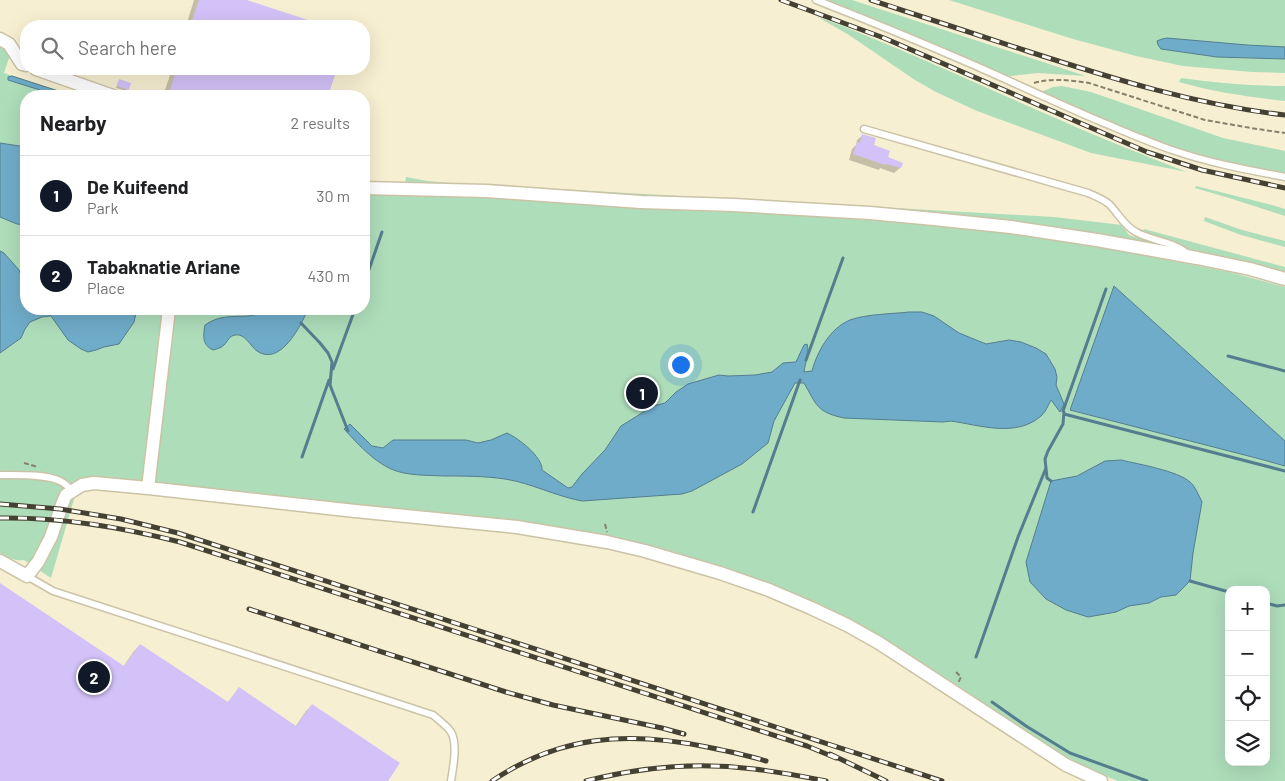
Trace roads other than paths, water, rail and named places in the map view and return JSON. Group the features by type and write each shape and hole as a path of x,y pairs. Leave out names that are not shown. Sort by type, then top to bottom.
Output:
{"street":[{"path":"0,39 9,44 20,61"},
{"path":"53,75 96,90"},
{"path":"370,188 487,191 641,202 870,212 1011,227 1097,240 1187,256 1285,279"},
{"path":"148,488 168,315"},
{"path":"0,561 27,576 38,562 51,537 66,496 82,485 94,483 517,527 606,542 645,551 720,573 777,594 847,625 879,643 1066,765 1101,781"}],"lane":[{"path":"816,0 887,28 1022,88 1174,151 1231,166 1285,177"},
{"path":"864,129 1088,193 1107,202 1128,227 1135,232 1178,247 1186,252 1187,256"},
{"path":"0,475 24,475 60,481 73,491"},
{"path":"27,576 53,591 433,715 451,733 454,744 451,781"}],"water":[{"path":"1167,38 1285,47 1285,59 1217,57 1161,49 1157,41"},
{"path":"12,76 55,90 40,90 8,80 8,77"},
{"path":"0,143 20,146 20,224 0,217"},
{"path":"0,251 4,253 20,273 20,315 136,315 134,322 119,344 88,352 68,340 51,316 42,317 30,322 21,338 0,353"},
{"path":"1114,286 1285,441 1285,466 1070,410"},
{"path":"922,312 934,316 959,333 986,344 1009,340 1021,342 1046,354 1055,369 1056,385 1064,404 1060,412 1051,400 1043,414 1031,423 1009,428 985,427 951,421 844,418 822,410 804,383 795,383 774,421 768,443 742,464 692,491 682,494 582,501 505,479 417,475 397,471 384,466 372,457 344,429 350,424 372,446 383,448 393,440 466,440 478,443 507,433 523,443 534,454 542,470 568,488 572,487 605,450 621,426 653,406 665,403 688,384 719,375 755,375 772,372 783,363 796,362 804,345 807,344 808,355 804,372 812,371 825,341 843,324 864,316"},
{"path":"305,315 295,334 274,354 257,351 245,338 239,335 231,336 223,346 213,350 205,343 205,325 210,322 225,317"},
{"path":"1121,460 1177,474 1190,482 1195,489 1202,502 1190,581 1176,595 1161,597 1149,603 1129,606 1116,612 1088,617 1066,610 1046,599 1030,582 1026,562 1051,481 1077,476 1105,461"}],"waterway":[{"path":"370,267 382,232"},
{"path":"806,360 843,258"},
{"path":"1063,411 1106,289"},
{"path":"333,369 353,315"},
{"path":"301,323 328,353 332,362 330,385 348,431"},
{"path":"1228,356 1285,371"},
{"path":"302,457 329,380"},
{"path":"753,512 800,380"},
{"path":"1051,481 1047,478 1045,459 1063,424 1064,412"},
{"path":"1064,414 1285,471"},
{"path":"976,657 1018,537 1046,468"},
{"path":"1190,581 1225,591"},
{"path":"1270,604 1285,605"},
{"path":"992,702 1070,753 1147,781"}],"railway":[{"path":"781,0 884,38 1147,152 1202,170 1285,188"},
{"path":"871,0 1093,72 1156,90 1220,105 1285,115"},
{"path":"0,504 60,509 121,519 178,533 942,781"},
{"path":"0,518 46,519 91,524 180,542 807,746 836,758"},
{"path":"249,609 506,692 553,705 684,734"},
{"path":"492,781 543,754 595,741 622,739 678,742 766,761"},
{"path":"830,754 886,781"},
{"path":"586,781 627,772 690,766 763,770 826,781"}],"place":[{"name":"De Kuifeend","path":"642,393"},
{"name":"Tabaknatie Ariane","path":"94,677"}]}
